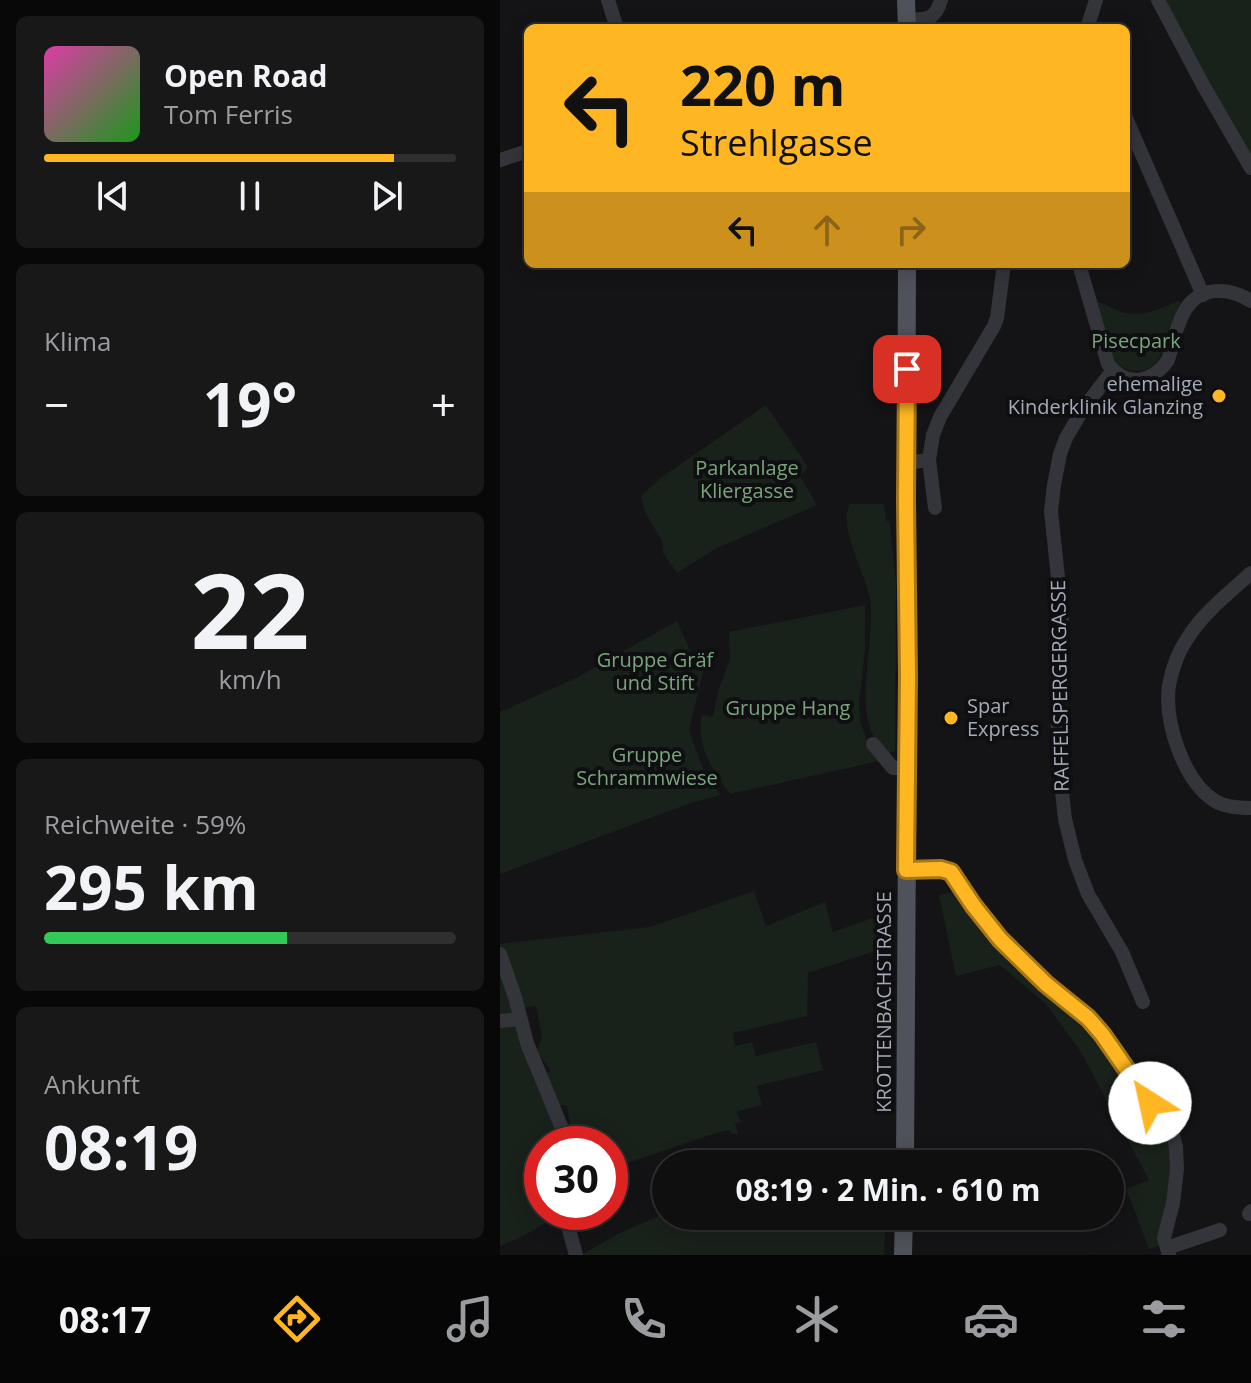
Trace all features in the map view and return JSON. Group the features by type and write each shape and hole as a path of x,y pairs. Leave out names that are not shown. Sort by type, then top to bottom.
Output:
{"main road":[{"path":"906,0 907,24"},
{"name":"KROTTENBACHSTRASSE","path":"905,1150 907,268"},
{"path":"903,1255 904,1230"}],"street":[{"path":"608,0 616,24"},
{"path":"907,24 934,23 941,0"},
{"path":"1088,24 1096,0"},
{"path":"1158,0 1251,168"},
{"path":"1130,127 1203,295"},
{"path":"500,160 524,152"},
{"path":"935,508 929,460 933,435 940,417 994,326 1003,268"},
{"path":"1080,268 1104,355 1118,375 1132,380 1159,372 1168,360 1185,311 1193,301 1203,295 1228,291 1251,301"},
{"name":"RAFFELSPERGERGASSE","path":"1113,370 1083,409 1066,438 1054,485 1051,511 1062,616 1057,690 1058,754 1065,819 1075,860 1088,894 1122,952 1143,1002"},
{"path":"906,463 929,460"},
{"path":"1251,573 1204,617 1187,639 1169,685 1169,712 1181,757 1197,783 1215,801 1251,808"},
{"path":"873,744 893,768 907,768"},
{"path":"906,870 941,869 951,872 1000,939 1102,1034 1172,1131 1177,1169 1164,1238 1168,1252 1220,1230"},
{"path":"500,954 527,1043 561,1126"},
{"path":"500,1021 520,1019"},
{"path":"569,1230 576,1255"}],"green space":[{"path":"1162,0 1251,0 1251,163"},
{"name":"Pisecpark","path":"1098,302 1122,312 1137,314 1181,302 1158,360 1145,370 1136,371 1118,364 1110,354 1096,304"},
{"name":"Parkanlage Kliergasse","path":"766,405 808,467 800,476 817,505 715,549 677,573 663,553 663,543 645,512 641,496 662,477"},
{"path":"850,504 884,504 886,521 890,525 896,583 895,751 889,753 876,740 866,709 870,599 847,525"},
{"name":"Gruppe Hang","path":"865,605 860,721 867,742 879,761 730,794 707,757 701,738 702,715 713,717 730,659 729,632"},
{"name":"Gruppe Schrammwiese","path":"677,621 695,662 704,668 689,730 702,766 720,795 500,874 500,712 576,678"},
{"path":"754,891 766,926 825,902 833,932 887,913 887,947 808,973 807,1016 733,1033 735,1046 752,1042 756,1056 816,1042 823,1070 757,1086 762,1105 736,1112 741,1122 735,1123 738,1134 732,1134 729,1130 716,1133 666,1150 652,1150 652,1155 628,1163 628,1126 570,1126 567,1106 561,1105 558,1111 542,1075 551,1071 537,1051 542,1036 536,1006 520,1008 557,1126 524,1126 524,1230 534,1230 500,1246 500,944 650,927"},
{"path":"955,892 964,895 1037,979 1036,986 1066,1011 1072,1006 1115,1057 1173,1146 1162,1245 1149,1249 1126,1189 1149,1180 1081,1052 1046,1004 1000,965 956,976 939,895"},
{"path":"652,1219 652,1230 885,1230 884,1255 581,1255"}],"place":[{"name":"ehemalige Kinderklinik Glanzing","path":"1219,396"},
{"name":"Spar Express","path":"951,718"}],"route":[{"path":"907,369 906,870 941,869 951,872 1000,939 1102,1034 1150,1103"}],"park label":[{"name":"Gruppe Gräf und Stift","path":"655,672"}]}
